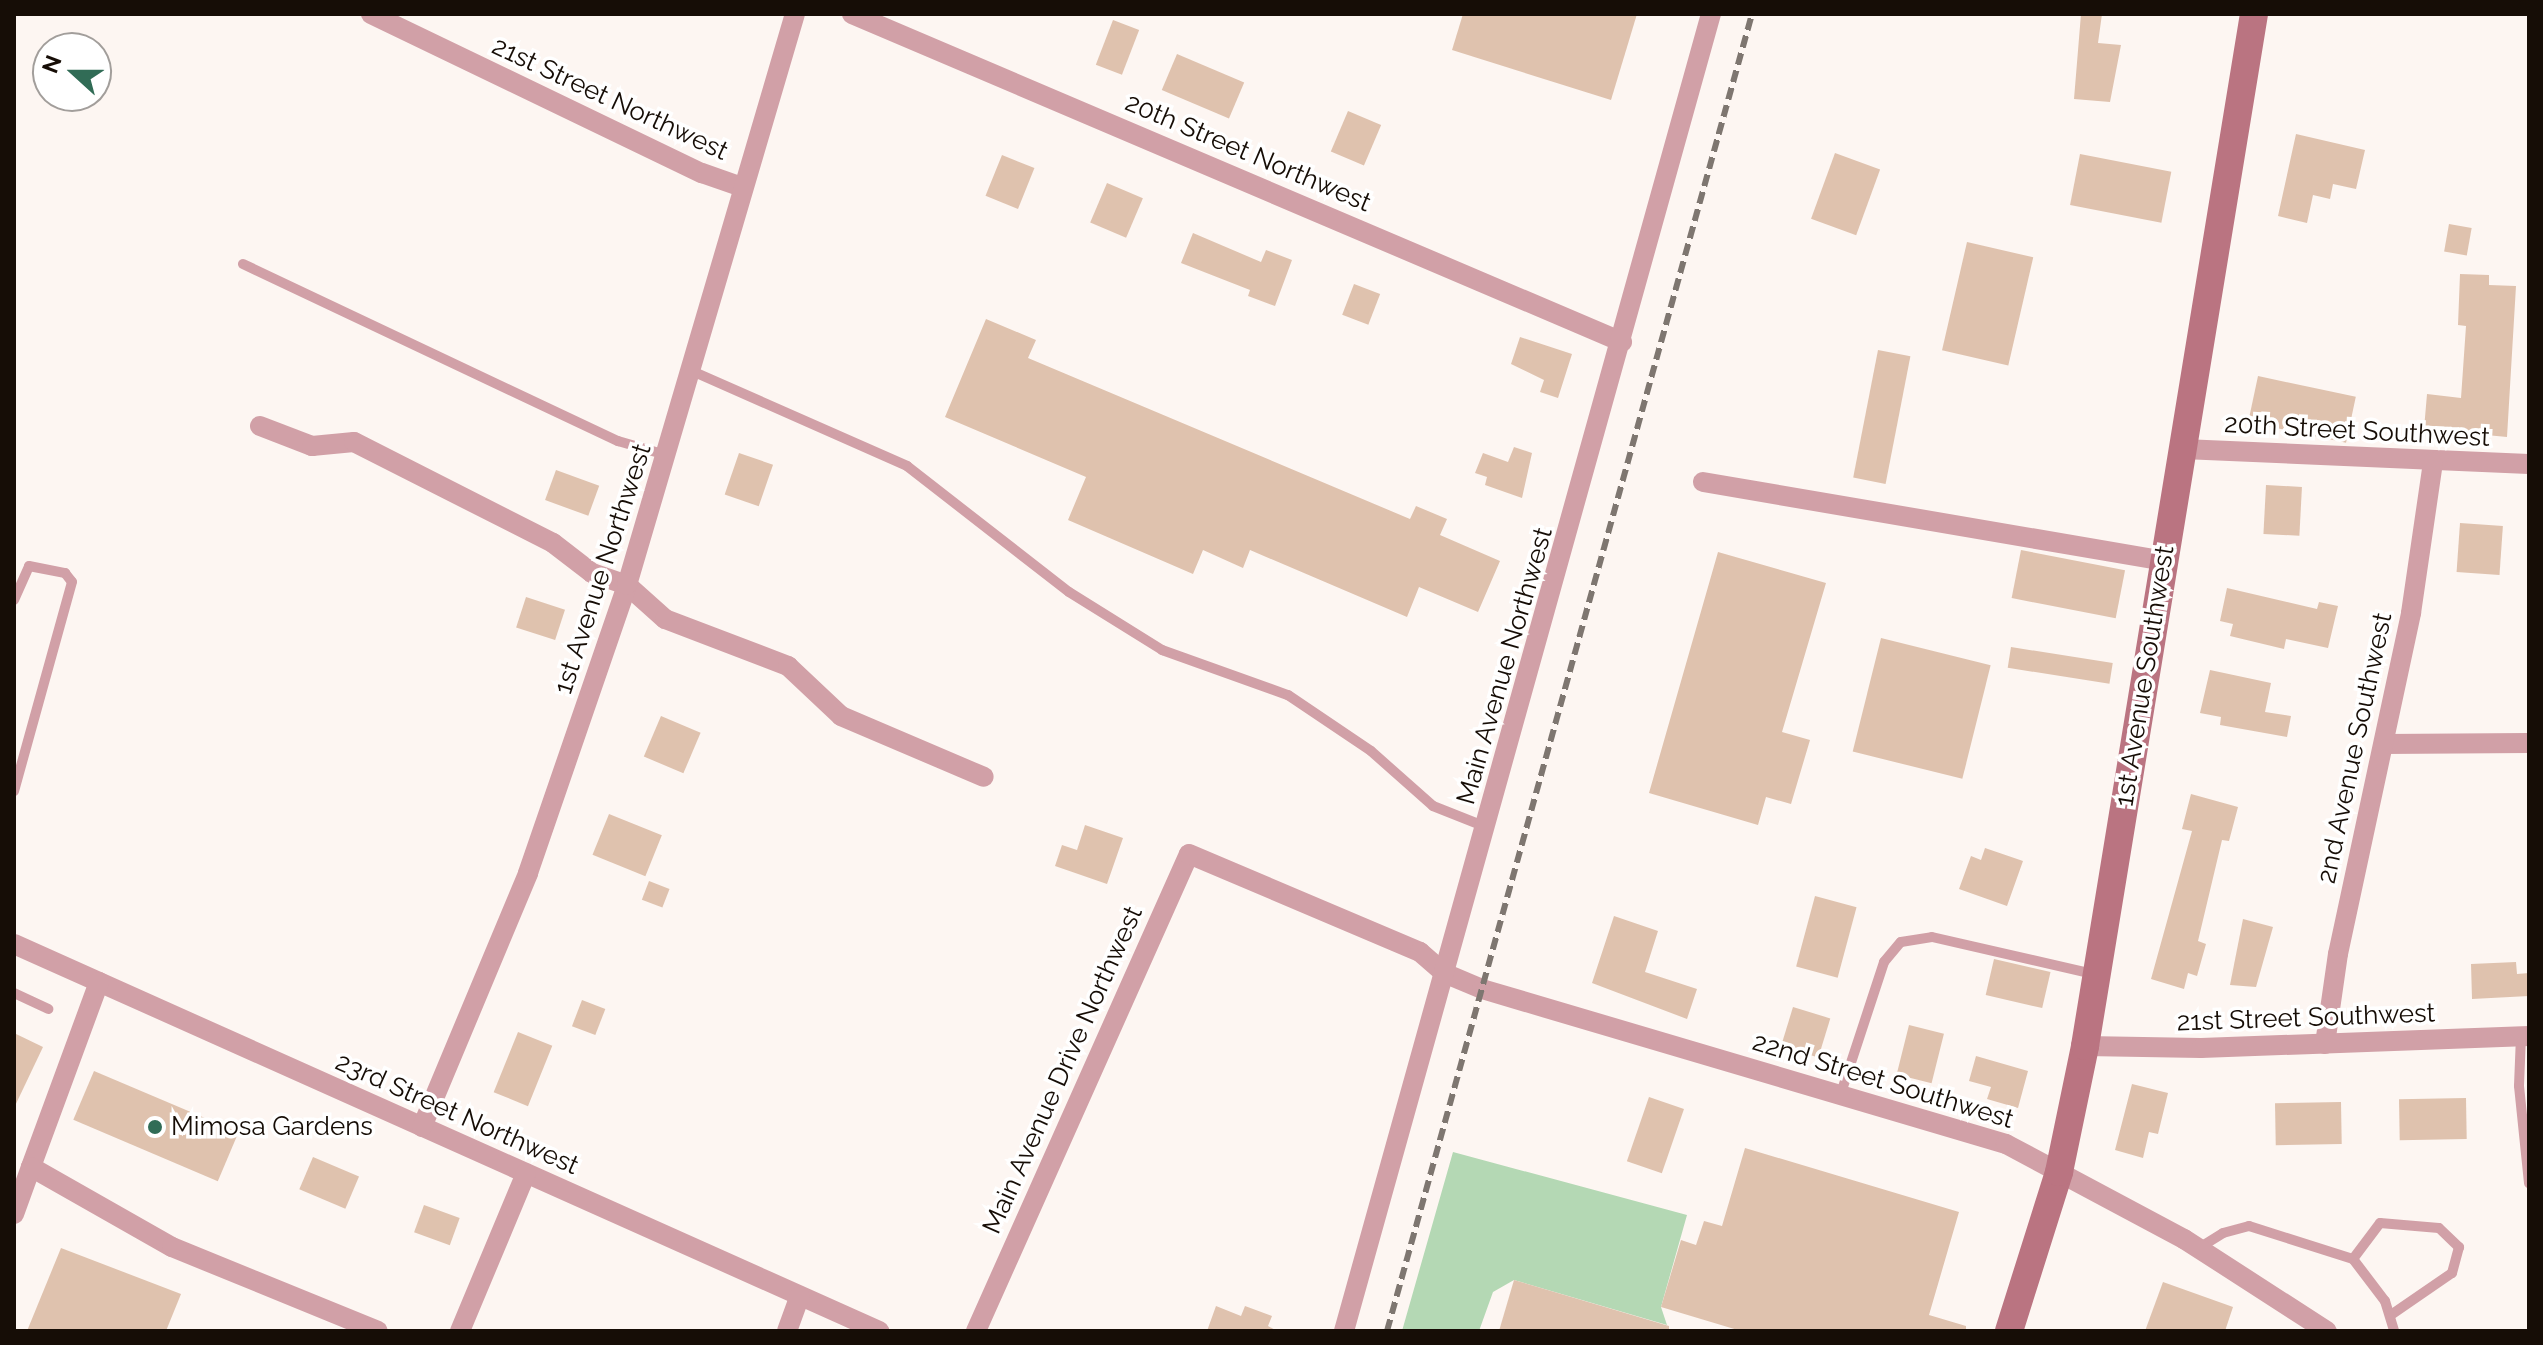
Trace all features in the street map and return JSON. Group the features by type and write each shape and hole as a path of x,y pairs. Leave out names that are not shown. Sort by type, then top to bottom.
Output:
{"main road":[{"name":"1st Avenue Southwest","path":"2009,1331 2059,1172 2085,1046 2254,14"}],"street":[{"name":"21st Street Northwest","path":"371,14 702,173 742,187"},
{"name":"1st Avenue Northwest","path":"422,1127 528,873 627,585 668,456 742,187 795,14"},
{"name":"20th Street Northwest","path":"852,14 1622,342"},
{"name":"Main Avenue Northwest","path":"1344,1331 1711,14"},
{"path":"260,426 312,446 354,442 553,543 592,573 627,585 665,619 788,666 841,716 984,777"},
{"name":"20th Street Southwest","path":"2183,449 2433,463 2529,464"},
{"name":"2nd Avenue Southwest","path":"2325,1044 2338,954 2411,613 2433,463"},
{"path":"1703,482 1907,513 2164,561"},
{"path":"2384,744 2529,743"},
{"name":"Main Avenue Drive Northwest","path":"976,1331 1189,854 1212,864"},
{"name":"22nd Street Southwest","path":"1212,864 1420,952 1444,973 1482,989 1993,1139 2199,1248 2327,1331"},
{"name":"23rd Street Northwest","path":"14,944 879,1331"},
{"path":"16,1201 99,982"},
{"name":"21st Street Southwest","path":"2085,1046 2325,1044 2525,1036"},
{"path":"31,1167 172,1247 378,1331"},
{"path":"460,1331 526,1173"},
{"path":"787,1331 800,1296"}],"lane":[{"path":"243,264 618,441 668,456"},
{"path":"692,371 907,466 1069,592 1162,650 1288,695 1371,751 1433,806 1486,827"},
{"path":"14,600 29,566 65,573 72,582 14,791"},
{"path":"1841,1093 1884,962 1901,942 1932,937 2096,974"},
{"path":"14,993 48,1009"},
{"path":"2525,1036 2519,1086 2529,1183"},
{"path":"2353,1259 2380,1223 2439,1228 2459,1247 2452,1273 2391,1315"},
{"path":"2199,1248 2223,1233 2261,1228 2353,1259 2391,1315 2394,1331"}],"green space":[{"path":"1453,1152 1687,1215 1661,1307 1667,1325 1514,1280 1493,1292 1479,1331 1402,1331"}],"building":[{"path":"1463,14 1637,14 1611,100 1452,50"},
{"path":"2081,14 2102,14 2098,43 2121,45 2110,102 2074,99"},
{"path":"1113,20 1139,30 1122,75 1096,65"},
{"path":"1177,54 1244,83 1229,118 1162,90"},
{"path":"1348,111 1381,125 1364,166 1331,152"},
{"path":"2296,134 2365,150 2356,189 2333,184 2330,199 2313,195 2307,223 2278,216"},
{"path":"1835,153 1880,169 1856,235 1811,219"},
{"path":"2080,154 2171,172 2161,223 2070,205"},
{"path":"1002,155 1034,168 1018,209 986,196"},
{"path":"1107,183 1143,198 1126,238 1090,223"},
{"path":"2449,224 2472,228 2467,256 2444,252"},
{"path":"1193,233 1261,262 1266,250 1292,260 1275,306 1248,296 1250,290 1181,263"},
{"path":"1967,242 2033,257 2008,365 1942,350"},
{"path":"2460,274 2489,275 2489,285 2516,286 2507,437 2424,429 2427,394 2461,398 2466,326 2458,325"},
{"path":"1354,284 1380,294 1368,325 1342,315"},
{"path":"986,319 1036,340 1028,358 1410,519 1416,506 1447,519 1440,535 1500,561 1478,612 1419,587 1407,617 1250,550 1243,568 1203,550 1193,574 1068,520 1086,477 945,417"},
{"path":"1520,337 1572,354 1558,398 1540,392 1544,380 1511,364"},
{"path":"1878,350 1910,356 1886,484 1853,478"},
{"path":"2258,376 2356,397 2346,443 2248,422"},
{"path":"1514,447 1532,453 1522,498 1485,485 1487,477 1475,473 1483,453 1508,462"},
{"path":"739,453 773,465 759,506 725,495"},
{"path":"556,470 599,486 588,516 545,500"},
{"path":"2266,485 2302,487 2299,536 2263,534"},
{"path":"2460,523 2503,526 2499,575 2457,572"},
{"path":"2021,550 2125,570 2116,618 2012,598"},
{"path":"1718,552 1826,583 1782,732 1810,740 1791,804 1766,797 1758,825 1649,793"},
{"path":"2227,588 2317,609 2319,602 2338,606 2328,648 2286,639 2284,649 2230,636 2233,624 2220,621"},
{"path":"526,597 565,610 555,640 516,627"},
{"path":"1881,638 1991,665 1962,779 1853,752"},
{"path":"2011,647 2113,663 2109,684 2008,668"},
{"path":"2210,670 2271,683 2265,712 2291,716 2287,737 2220,725 2221,717 2200,713"},
{"path":"661,716 701,733 683,773 644,757"},
{"path":"2191,794 2238,807 2229,841 2222,840 2198,941 2206,944 2197,976 2188,973 2184,989 2151,979 2192,831 2182,829"},
{"path":"609,814 662,835 645,876 593,855"},
{"path":"1085,825 1123,838 1107,884 1055,866 1062,845 1077,850"},
{"path":"1985,848 2023,861 2007,906 1959,889 1971,856 1981,860"},
{"path":"649,881 670,889 662,908 642,900"},
{"path":"1815,896 1857,907 1838,978 1796,967"},
{"path":"1614,916 1658,931 1645,972 1697,989 1687,1019 1592,983"},
{"path":"2243,919 2273,927 2256,987 2230,985"},
{"path":"1994,959 2051,972 2042,1008 1986,995"},
{"path":"2516,962 2517,974 2529,973 2529,996 2472,999 2471,964"},
{"path":"582,1000 605,1009 595,1035 572,1026"},
{"path":"1793,1007 1830,1018 1818,1058 1781,1046"},
{"path":"1909,1025 1944,1034 1932,1083 1897,1074"},
{"path":"518,1032 552,1046 528,1106 494,1092"},
{"path":"14,1033 43,1047 14,1108"},
{"path":"1976,1056 2028,1071 2018,1108 1987,1099 1991,1087 1969,1081"},
{"name":"Mimosa Gardens","path":"94,1071 239,1132 218,1181 73,1120"},
{"path":"2132,1084 2168,1093 2158,1134 2149,1132 2143,1158 2115,1150"},
{"path":"1649,1097 1684,1109 1662,1173 1627,1161"},
{"path":"2466,1098 2467,1139 2400,1140 2399,1099"},
{"path":"2341,1102 2342,1144 2276,1145 2275,1103"},
{"path":"1745,1148 1959,1212 1929,1315 1966,1326 1966,1331 1741,1331 1661,1307 1681,1240 1696,1245 1704,1221 1722,1226"},
{"path":"313,1157 359,1177 345,1209 299,1189"},
{"path":"424,1205 460,1218 450,1245 414,1232"},
{"path":"61,1248 181,1294 166,1331 27,1331"},
{"path":"1514,1280 1669,1326 1669,1331 1499,1331"},
{"path":"2163,1282 2233,1307 2225,1331 2145,1331"},
{"path":"1216,1306 1241,1316 1245,1306 1272,1316 1268,1326 1277,1331 1207,1331"}],"railway":[{"path":"1387,1331 1752,14"}],"place":[{"name":"Mimosa Gardens","path":"155,1127"}]}
